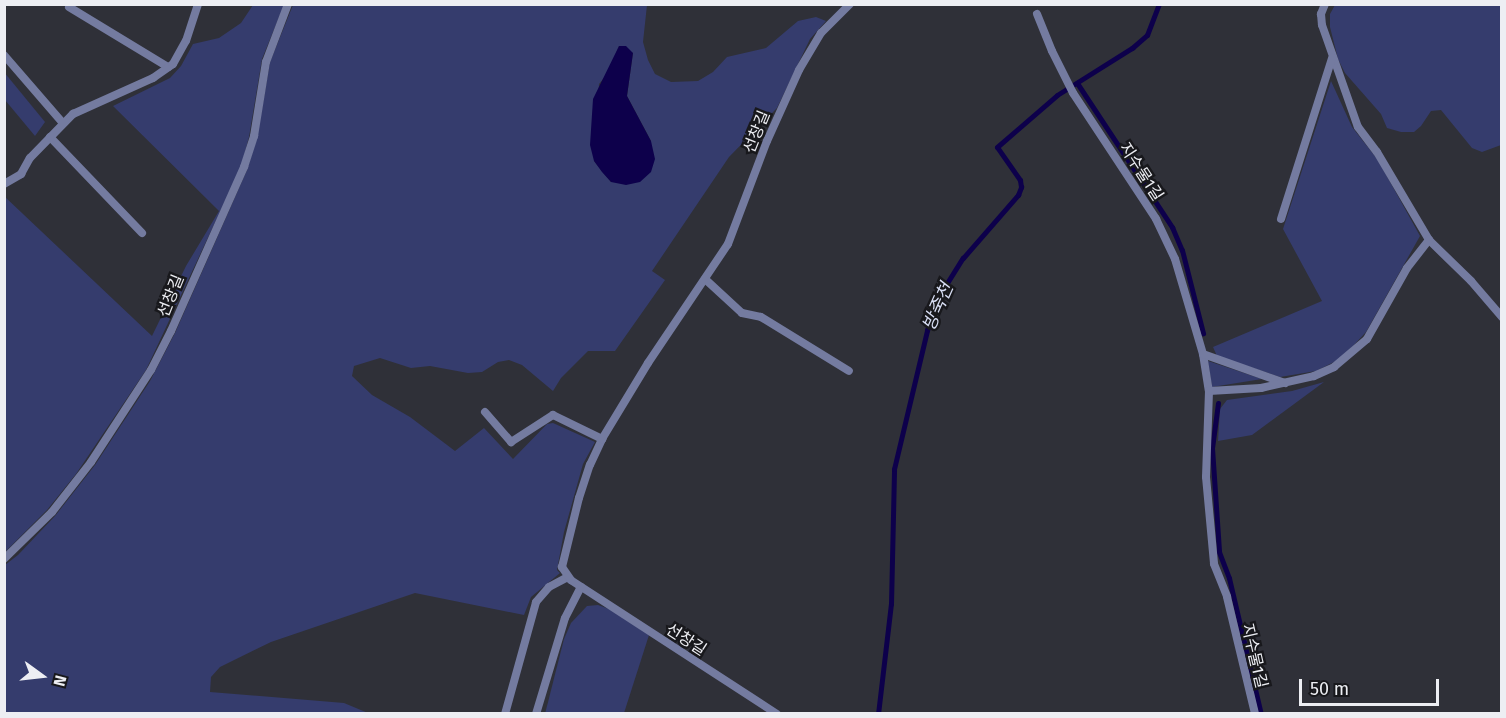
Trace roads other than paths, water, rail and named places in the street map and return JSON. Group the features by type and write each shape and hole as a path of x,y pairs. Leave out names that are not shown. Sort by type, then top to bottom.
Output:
{"lane":[{"path":"4,184 21,174 30,158 73,114 153,78 168,67 186,41 198,4"},
{"name":"선창길","path":"4,559 52,512 91,462 151,370 171,331 244,167 254,136 266,62 288,4"},
{"name":"선창길","path":"777,714 581,587 568,577 562,567 590,465 602,439 648,363 728,244 767,141 809,50 820,33 850,4"},
{"path":"1325,4 1321,14 1322,25 1358,127 1377,152 1429,240 1471,281 1502,317"},
{"path":"69,7 168,67"},
{"name":"지수물1길","path":"1037,14 1073,93 1170,245 1203,354 1209,391 1206,477 1214,564 1227,597 1255,714"},
{"path":"4,55 63,123"},
{"path":"1281,219 1333,57"},
{"path":"50,137 142,233"},
{"path":"1209,391 1241,391 1287,383 1314,376 1334,367 1367,339 1407,267 1429,240"},
{"path":"705,279 742,313 761,317 849,372"},
{"path":"1203,354 1287,383"},
{"path":"484,412 511,442 553,415 602,439"},
{"path":"505,714 536,602 549,587 568,577"},
{"path":"536,714 565,618 581,587"}],"waterway":[{"name":"방죽천","path":"878,714 891,604 894,469 927,330 942,291 963,258 1018,195 1021,187 1020,180 997,147 1057,95 1132,48 1147,35 1159,4"},
{"path":"1077,83 1172,227 1182,250 1203,333"},
{"path":"1218,403 1212,448 1219,552 1229,578 1261,714"}]}
